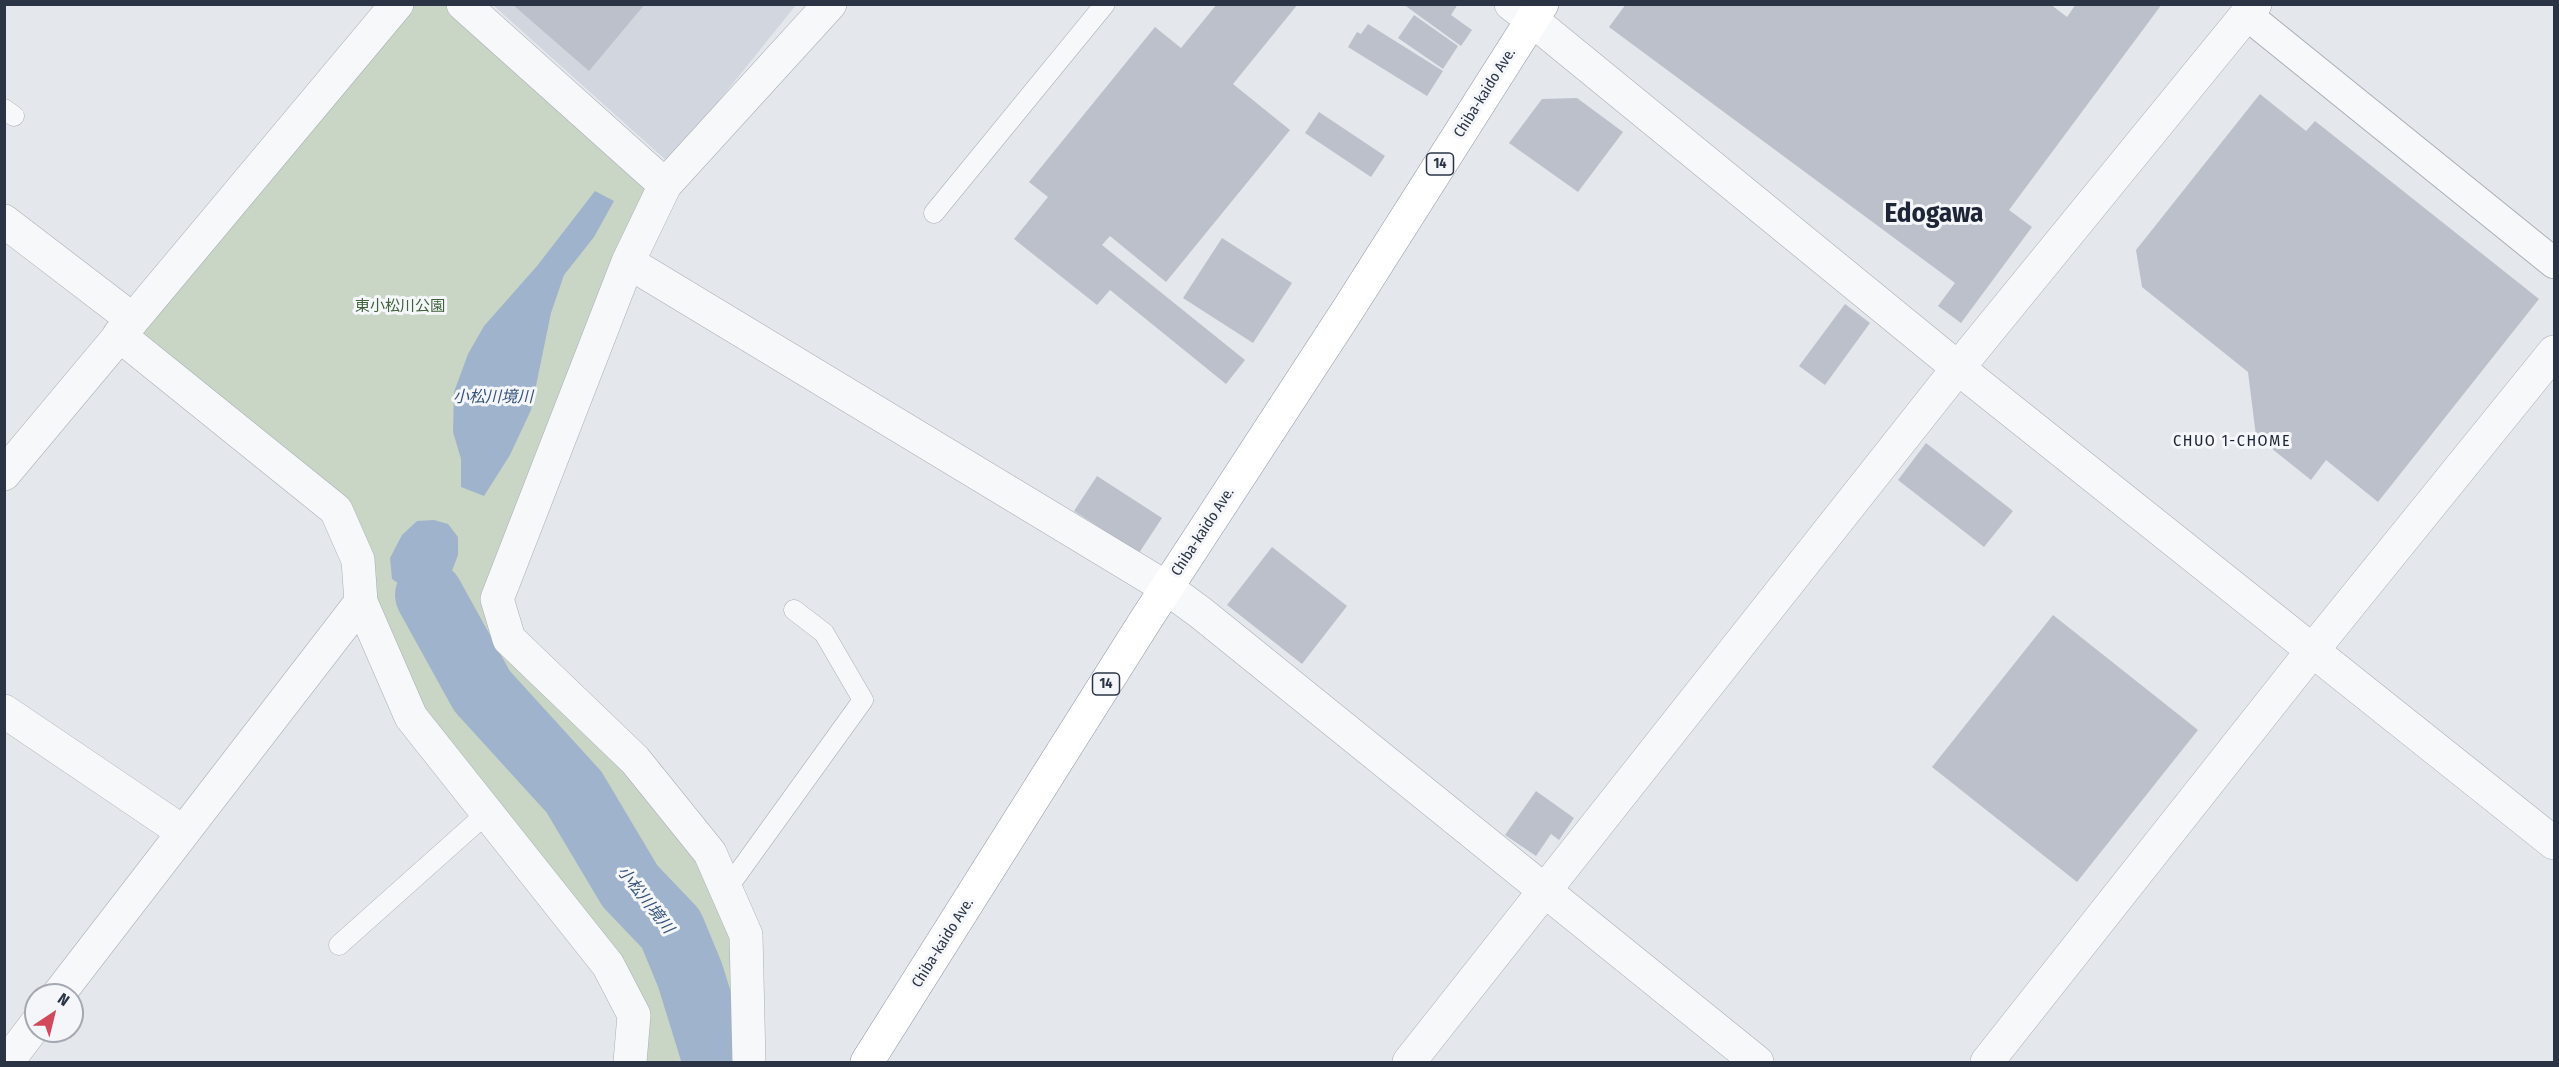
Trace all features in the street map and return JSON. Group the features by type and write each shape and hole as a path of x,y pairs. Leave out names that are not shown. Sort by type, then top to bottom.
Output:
{"highway":[{"name":"Chiba-kaido Ave.","path":"867,1062 1167,588 1349,308 1528,10"}],"street":[{"path":"4,474 397,4"},
{"path":"463,4 665,185"},
{"path":"748,1062 746,935 710,853 635,760 508,639 497,599 628,262 665,185 830,4"},
{"path":"1528,10 1958,368 2554,843"},
{"path":"1409,1062 1547,892 1958,368 2251,10 2554,263"},
{"path":"4,220 336,510 358,560 361,602 411,717 608,965 633,1015 630,1062"},
{"path":"628,262 1167,588 1201,613 1757,1062"},
{"path":"1987,1062 2312,651 2554,352"},
{"path":"67,983 361,602"},
{"path":"4,711 183,832"},
{"path":"7,1062 24,1040"}],"lane":[{"path":"934,213 1105,4"},
{"path":"726,890 863,700 824,633 794,610"},
{"path":"339,945 487,813"}],"shaded area":[{"path":"493,5 796,5 669,163"}],"green space":[{"name":"東小松川公園","path":"396,5 463,5 665,185 497,599 635,760 742,927 749,1062 630,1062 633,1015 411,717 336,510 119,335"}],"water":[{"name":"小松川境川","path":"595,191 614,201 594,237 564,275 551,313 531,410 510,455 484,496 461,487 461,459 453,432 454,392 468,354 484,326 537,266"},
{"path":"434,520 448,524 458,537 458,555 450,576 429,595 408,590 392,579 390,558 402,535 417,521"}],"building":[{"path":"512,4 645,4 589,71"},
{"path":"1217,4 1298,4 1233,84 1290,130 1166,282 1110,236 1102,245 1245,360 1226,384 1110,290 1097,305 1014,239 1048,197 1029,182 1155,27 1181,48"},
{"path":"1403,4 1458,4 1451,15 1472,30 1461,46"},
{"path":"1626,4 2050,4 2067,17 2076,4 2162,4 2009,210 2032,227 1961,323 1938,306 1955,283 1609,27"},
{"path":"1414,15 1458,46 1443,69 1398,38"},
{"path":"1368,24 1443,71 1427,96 1348,47 1357,32 1361,34"},
{"path":"2260,94 2306,131 2315,121 2539,299 2378,502 2326,460 2311,480 2256,436 2248,372 2142,287 2136,250"},
{"path":"1577,98 1623,132 1578,192 1509,143 1542,99"},
{"path":"1319,112 1385,156 1371,177 1305,133"},
{"path":"1222,238 1292,283 1253,343 1183,298"},
{"path":"1845,304 1870,323 1825,385 1799,366"},
{"path":"1926,443 2013,511 1984,547 1898,480"},
{"path":"1097,476 1162,518 1139,553 1074,511"},
{"path":"1272,547 1347,606 1302,664 1227,605"},
{"path":"2053,615 2198,730 2077,882 1932,767"},
{"path":"1536,791 1574,818 1559,840 1551,834 1536,856 1505,835"}],"waterway":[{"name":"小松川境川","path":"429,595 482,691 574,792 630,886 671,929 690,975 717,1062"}],"district":[{"name":"Edogawa","path":"1934,214"},
{"name":"CHUO 1-CHOME","path":"2232,442"}]}
